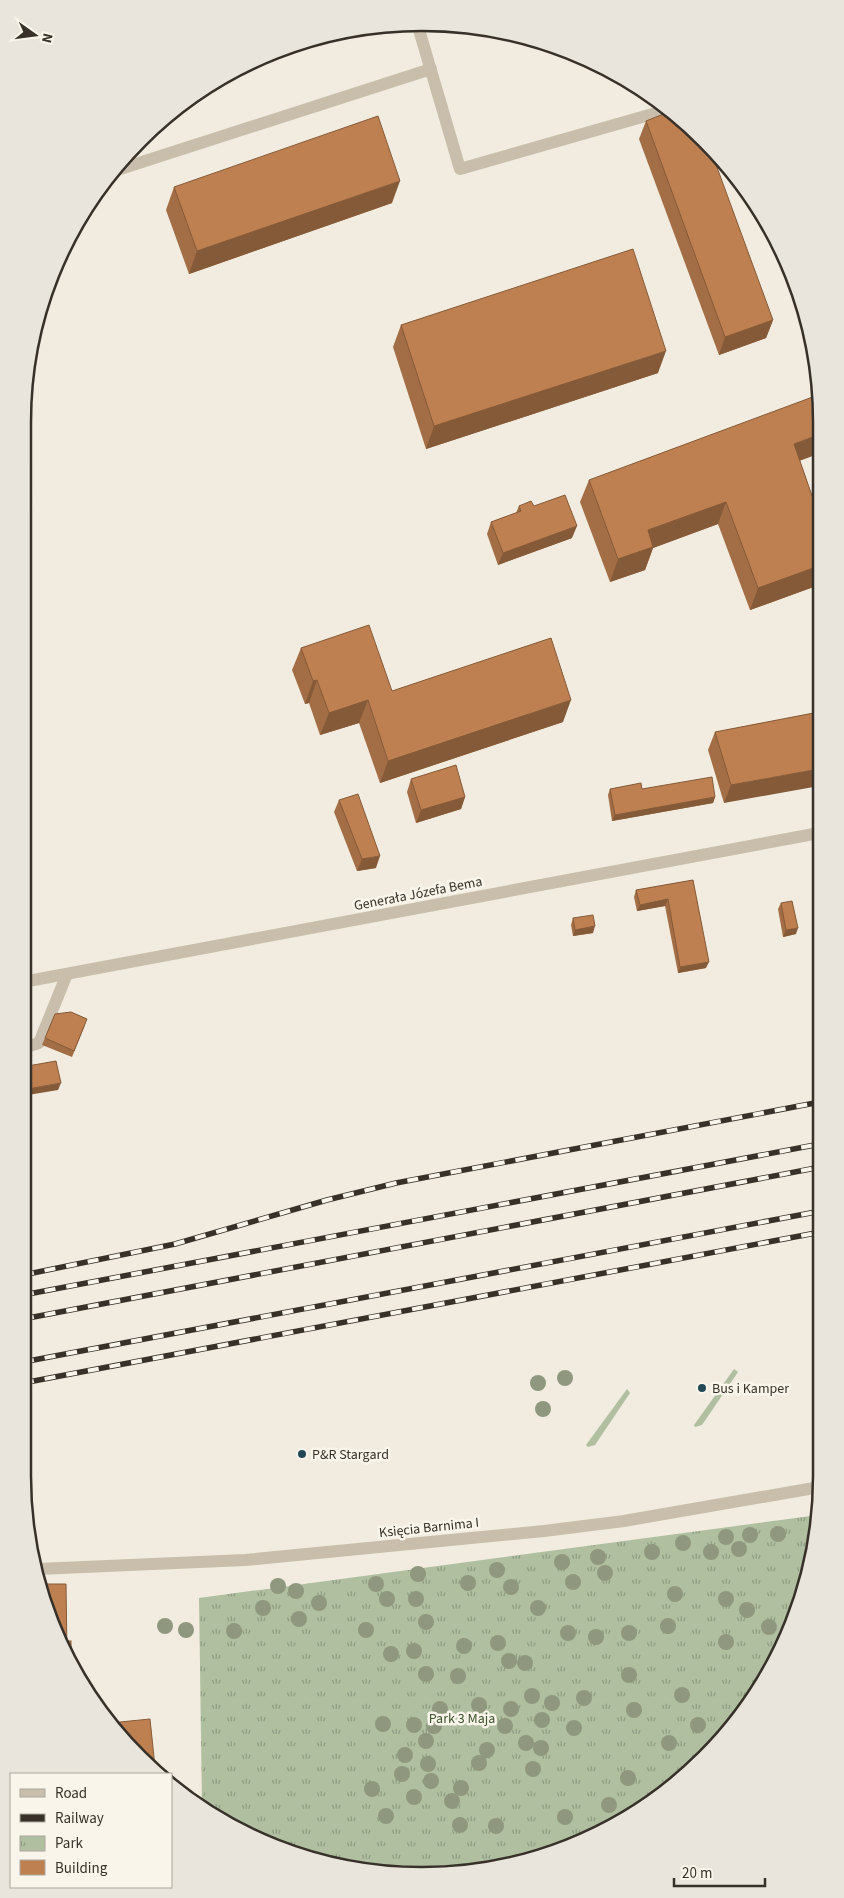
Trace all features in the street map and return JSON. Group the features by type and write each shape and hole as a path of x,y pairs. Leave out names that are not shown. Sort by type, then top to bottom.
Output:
{"street":[{"path":"419,31 460,169 661,113"},
{"path":"125,167 431,69"},
{"name":"Generała Józefa Bema","path":"31,980 813,834"},
{"path":"31,1045 39,1043 67,974"},
{"name":"Księcia Barnima I","path":"43,1569 245,1560 544,1531 624,1521 813,1488"}],"green space":[{"path":"734,1369 738,1372 702,1425 695,1427 694,1425"},
{"path":"627,1389 630,1393 595,1445 588,1447 586,1445"},
{"name":"Park 3 Maja","path":"810,1516 799,1577 783,1626 747,1693 716,1734 680,1770 660,1786 639,1801 595,1826 548,1846 498,1859 473,1863 422,1867 396,1866 346,1859 296,1846 272,1837 202,1799 199,1598"}],"building":[{"path":"663,114 680,128 716,164 773,320 725,337 646,121"},
{"path":"378,116 400,181 197,251 174,187"},
{"path":"633,249 666,351 434,426 401,325"},
{"path":"812,397 813,437 794,444 813,499 813,568 758,588 726,502 648,530 653,547 618,559 589,480"},
{"path":"565,495 577,526 503,553 491,522 521,511 519,506 531,501 534,506"},
{"path":"369,625 392,691 551,638 571,700 388,761 368,700 329,713 317,680 313,681 301,648"},
{"path":"813,713 813,770 731,785 715,732"},
{"path":"456,765 465,797 421,810 411,779"},
{"path":"712,777 715,797 615,815 610,789 641,783 642,789"},
{"path":"358,794 380,856 362,859 339,800"},
{"path":"693,880 709,962 680,967 668,899 640,905 636,890"},
{"path":"792,901 798,928 786,930 781,903"},
{"path":"593,915 595,926 575,930 573,918"},
{"path":"71,1012 87,1019 74,1051 45,1038 55,1014"},
{"path":"56,1061 61,1083 31,1088 31,1065"},
{"path":"47,1584 66,1584 67,1638"},
{"path":"150,1719 154,1760 128,1734 119,1722"}],"railway":[{"path":"31,1273 175,1244 327,1200 396,1183 813,1103"},
{"path":"31,1293 813,1145"},
{"path":"31,1317 813,1169"},
{"path":"31,1360 813,1213"},
{"path":"31,1381 813,1234"}],"place":[{"name":"Bus i Kamper","path":"702,1388"},
{"name":"P&R Stargard","path":"302,1454"}]}
